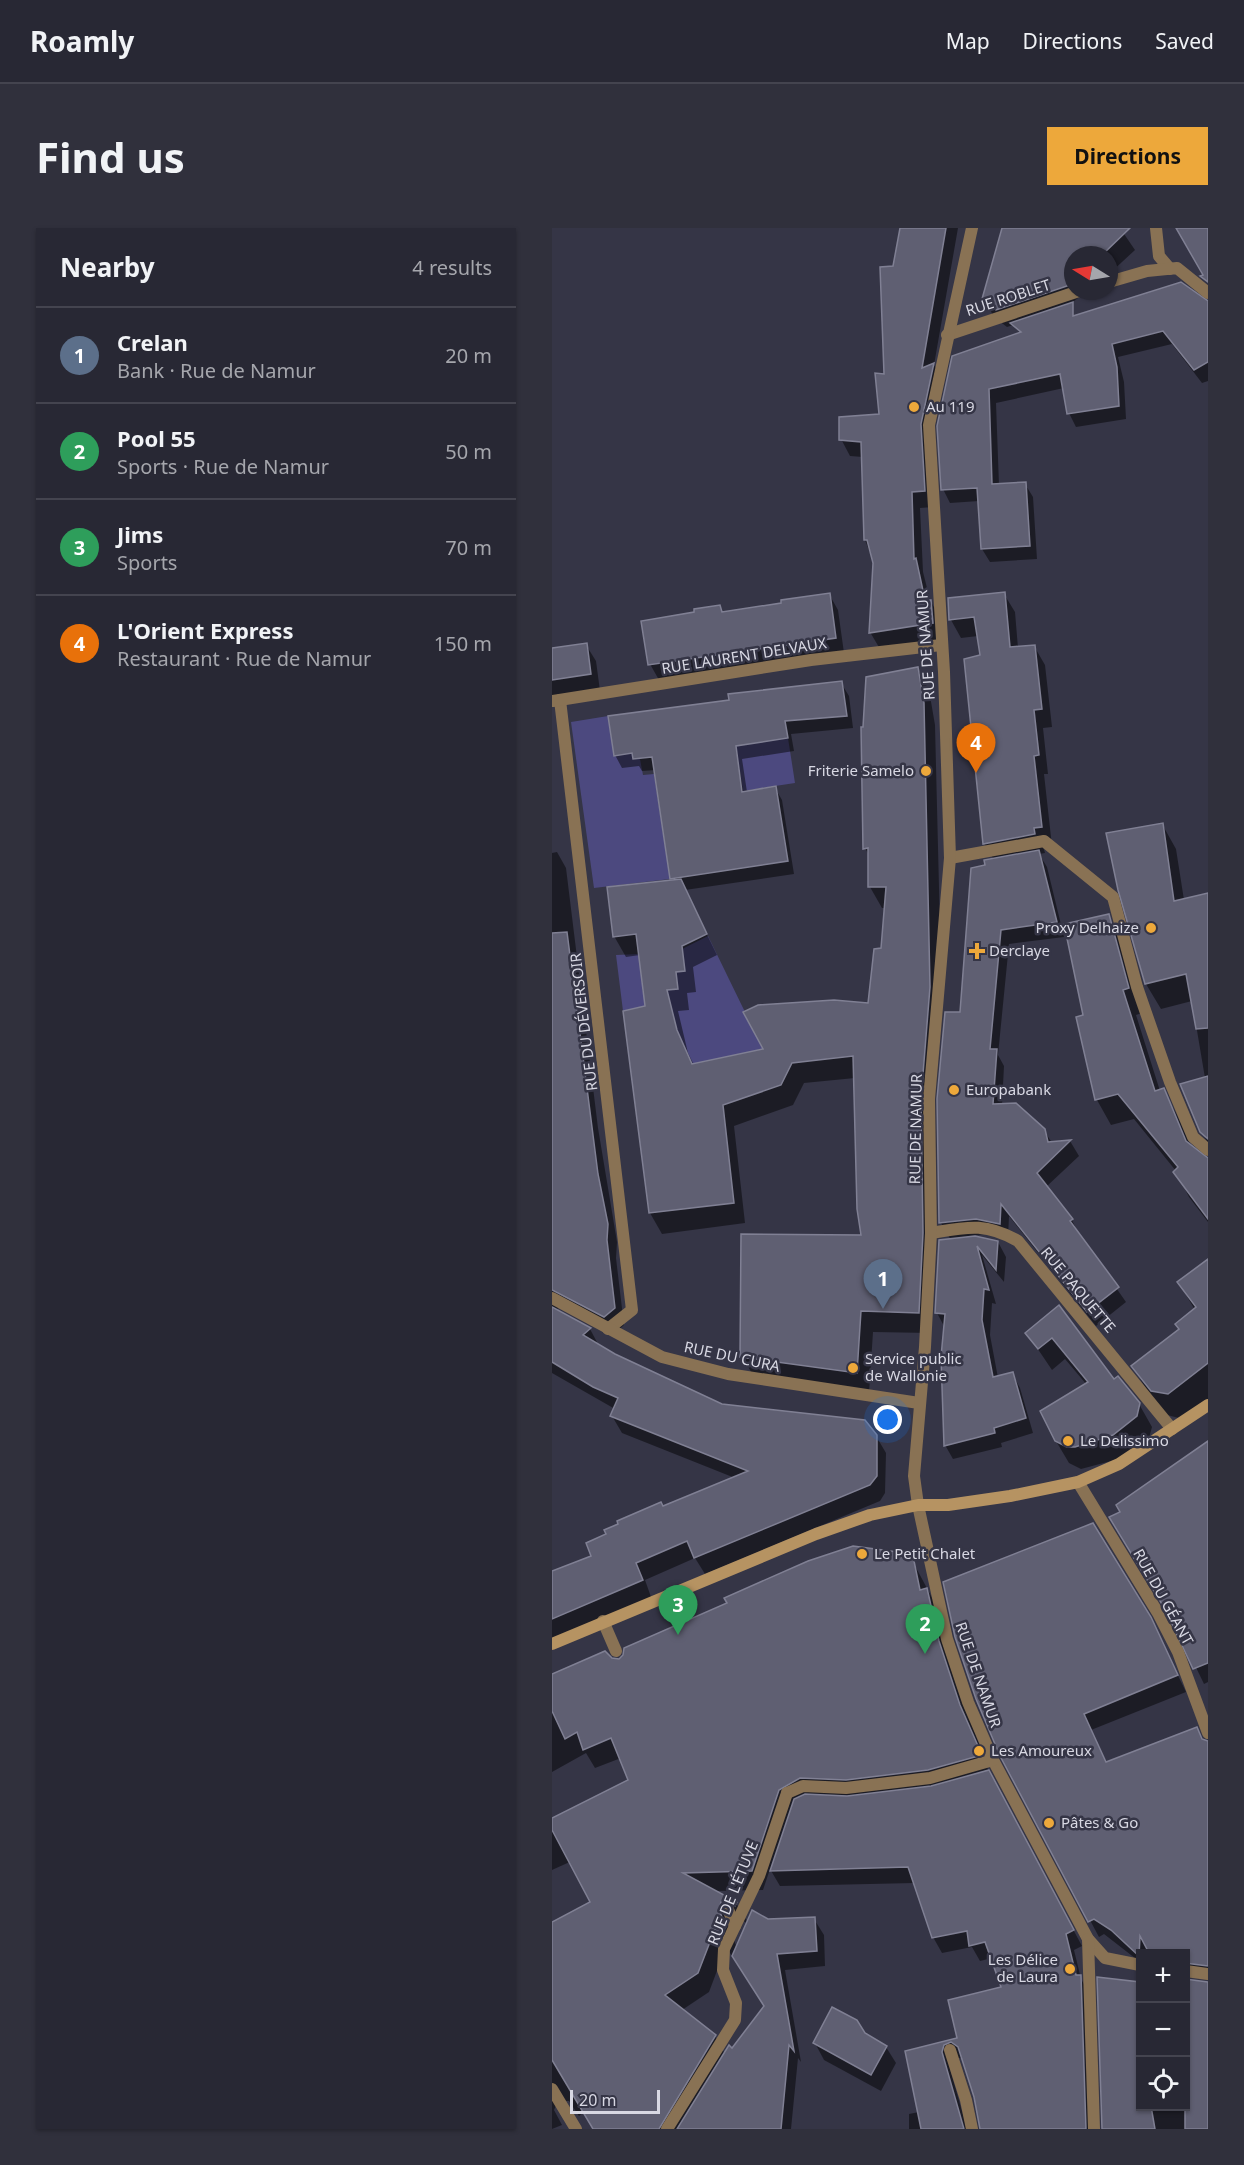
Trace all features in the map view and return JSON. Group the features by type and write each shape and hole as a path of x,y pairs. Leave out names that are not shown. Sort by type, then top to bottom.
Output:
{"main road":[{"path":"552,1644 816,1534 870,1515 918,1506 948,1505 1078,1482 1119,1464 1208,1405"}],"street":[{"name":"RUE DE NAMUR","path":"972,228 946,335 930,415 928,444 941,645 950,858 929,1099 931,1233 914,1476 918,1506 946,1639 993,1760 1088,1939 1105,1958 1136,1964"},
{"path":"1156,228 1158,256 1170,269"},
{"path":"1118,279 1147,271 1177,267 1208,292"},
{"name":"RUE ROBLET","path":"946,335 1064,295"},
{"name":"RUE LAURENT DELVAUX","path":"556,701 811,660 941,645"},
{"name":"RUE DU DÉVERSOIR","path":"556,701 632,1310 608,1329"},
{"path":"950,858 1044,841 1113,897 1137,987 1170,1082 1193,1137 1208,1150"},
{"name":"RUE PAQUETTE","path":"931,1233 974,1226 999,1230 1018,1241 1172,1429"},
{"name":"RUE DU CURA","path":"552,1298 663,1357 728,1374 919,1403"},
{"name":"RUE DU GÉANT","path":"1078,1482 1158,1613 1178,1652 1208,1733"},
{"path":"603,1621 616,1651"},
{"name":"RUE DE L'ÉTUVE","path":"667,2129 735,2020 735,2003 723,1970 724,1949 759,1876 787,1793 803,1786 846,1788 930,1778 993,1760"},
{"path":"727,1907 735,1926"},
{"path":"1088,1939 1094,2129"},
{"path":"1190,1972 1208,1974"},
{"path":"950,2050 966,2100 972,2129"},
{"path":"552,2090 576,2129"}],"shaded area":[{"path":"608,716 614,756 632,753 633,759 640,759 643,775 654,774 670,879 594,888 571,722"},
{"path":"788,738 795,783 743,791 736,746"},
{"path":"708,936 763,1049 684,1066 663,1002 623,1011 616,955 639,954 643,993 677,989 676,972 685,971 682,949"}],"building":[{"path":"900,228 946,228 922,368 934,363 921,424 925,491 912,492 914,559 916,558 925,600 931,600 933,623 869,633 873,563 867,540 864,540 861,442 839,440 839,417 879,414 875,373 884,374 880,267 893,266"},
{"path":"1002,228 1130,228 1111,246 1064,246 1064,287 996,310 982,299"},
{"path":"1176,228 1208,228 1208,282 1200,276 1203,275"},
{"path":"1181,282 1208,301 1208,362 1194,370 1163,331 1112,344 1117,367 1119,406 1067,414 1060,374 989,389 992,484 1026,482 1030,546 981,549 977,488 941,490 937,426 952,356 1021,332 1010,323 1073,302 1073,316"},
{"path":"1005,592 1010,647 1035,645 1042,709 1034,710 1039,755 1034,756 1042,827 1034,828 1035,834 983,844 964,659 980,655 974,617 949,620 948,598"},
{"path":"830,593 836,638 648,665 641,621 720,605 722,612"},
{"path":"587,643 591,674 552,680 552,648"},
{"path":"918,667 924,703 930,987 921,1099 923,1233 919,1313 861,1311 857,1373 740,1357 741,1234 861,1235 857,1209 853,1056 792,1063 781,1085 723,1105 734,1203 649,1213 623,1011 645,1006 636,934 613,937 607,887 681,879 707,934 682,946 685,971 676,972 678,989 667,990 677,1030 692,1064 763,1049 743,1012 758,1005 834,1000 868,1003 874,949 881,948 886,887 868,887 868,848 863,849 861,727 863,727 866,677"},
{"path":"842,681 847,716 785,721 788,738 736,746 742,792 776,786 788,861 670,879 652,757 633,759 632,753 614,756 608,716 729,700 728,694"},
{"path":"1163,823 1174,901 1208,893 1208,1028 1196,1029 1186,974 1145,984 1118,890 1106,833"},
{"path":"1039,850 1057,922 1001,930 990,1049 997,1049 993,1104 1016,1103 1045,1129 1048,1142 1071,1140 1037,1173 1073,1219 1070,1221 1119,1287 1087,1312 1001,1204 1000,1224 976,1219 939,1223 937,1099 945,1012 960,1012 971,868 985,865 984,860"},
{"path":"1109,914 1129,988 1123,990 1155,1091 1164,1088 1186,1141 1208,1158 1208,1219 1173,1172 1178,1167 1118,1094 1095,1100 1076,1017 1083,1015 1064,924"},
{"path":"567,932 598,1174 608,1224 607,1240 615,1308 604,1317 552,1290 552,933"},
{"path":"1208,1076 1208,1139 1200,1132 1180,1084"},
{"path":"975,1236 998,1241 996,1270 977,1246 989,1290 984,1289 982,1320 993,1377 1013,1372 1026,1418 994,1428 995,1433 944,1446 941,1357 945,1314 935,1313 939,1240"},
{"path":"1208,1259 1208,1363 1168,1394 1151,1391 1131,1366 1179,1329 1175,1324 1196,1307 1177,1282"},
{"path":"1059,1305 1114,1379 1118,1376 1140,1403 1137,1416 1113,1435 1075,1447 1067,1447 1055,1441 1040,1411 1088,1382 1052,1338 1038,1349 1025,1333"},
{"path":"552,1307 591,1328 583,1335 615,1354 722,1404 865,1420 877,1435 877,1476 870,1485 694,1558 687,1541 636,1563 643,1580 552,1619 552,1571 591,1556 586,1543 606,1534 604,1530 618,1524 617,1521 661,1502 663,1506 748,1471 610,1416 618,1398 593,1387 552,1362"},
{"path":"1208,1441 1208,1663 1193,1669 1165,1609 1109,1517 1120,1512 1116,1505"},
{"path":"1093,1523 1151,1617 1178,1675 1084,1714 1106,1762 1197,1727 1202,1739 1208,1741 1208,1966 1190,1964 1190,1949 1147,1949 1140,1936 1139,1949 1136,1949 1136,1953 1111,1930 1094,1919 1088,1922 1000,1756 976,1699 955,1637 943,1582"},
{"path":"853,1546 905,1553 914,1561 920,1590 927,1588 939,1641 960,1705 982,1755 928,1770 846,1780 800,1778 779,1790 752,1871 683,1873 737,1902 735,1906 729,1899 721,1902 719,1910 726,1926 720,1938 715,1929 698,1973 665,1995 716,2035 659,2129 593,2129 552,2060 552,1922 590,1902 552,1830 552,1818 628,1780 611,1738 583,1750 577,1732 565,1739 552,1711 552,1674 605,1651 612,1658 619,1659 623,1655 624,1648 727,1603 724,1598 808,1561"},
{"path":"989,1770 1074,1930 1066,1934 1076,1975 1081,1975 1086,2129 980,2129 974,2097 958,2047 951,2042 944,2045 942,2052 964,2129 921,2129 905,2051 957,2038 948,2000 1001,1987 985,1942 969,1946 967,1931 932,1938 908,1867 770,1871 794,1799 805,1794 847,1796 931,1786"},
{"path":"752,1910 768,1919 815,1917 817,1951 777,1954 794,2051 789,2045 781,2129 677,2129 729,2045 732,2048 764,2006 732,1956"},
{"path":"1097,1977 1136,1982 1136,2111 1152,2111 1155,2129 1102,2129"},
{"path":"1190,1980 1208,1982 1208,2129 1185,2129 1185,2111 1190,2111"},
{"path":"832,2007 857,2020 865,2033 887,2046 871,2075 813,2043"}],"place":[{"name":"Au 119","path":"914,407"},
{"name":"Friterie Samelo","path":"926,771"},
{"name":"L'Orient Express","path":"976,773"},
{"name":"Proxy Delhaize","path":"1151,928"},
{"name":"Derclaye","path":"977,951"},
{"name":"Europabank","path":"954,1090"},
{"name":"Crelan","path":"883,1309"},
{"name":"Service public de Wallonie","path":"853,1368"},
{"name":"Le Delissimo","path":"1068,1441"},
{"name":"Le Petit Chalet","path":"862,1554"},
{"name":"Jims","path":"678,1635"},
{"name":"Pool 55","path":"925,1654"},
{"name":"Les Amoureux","path":"979,1751"},
{"name":"Pâtes & Go","path":"1049,1823"},
{"name":"Les Délice de Laura","path":"1070,1969"}]}
